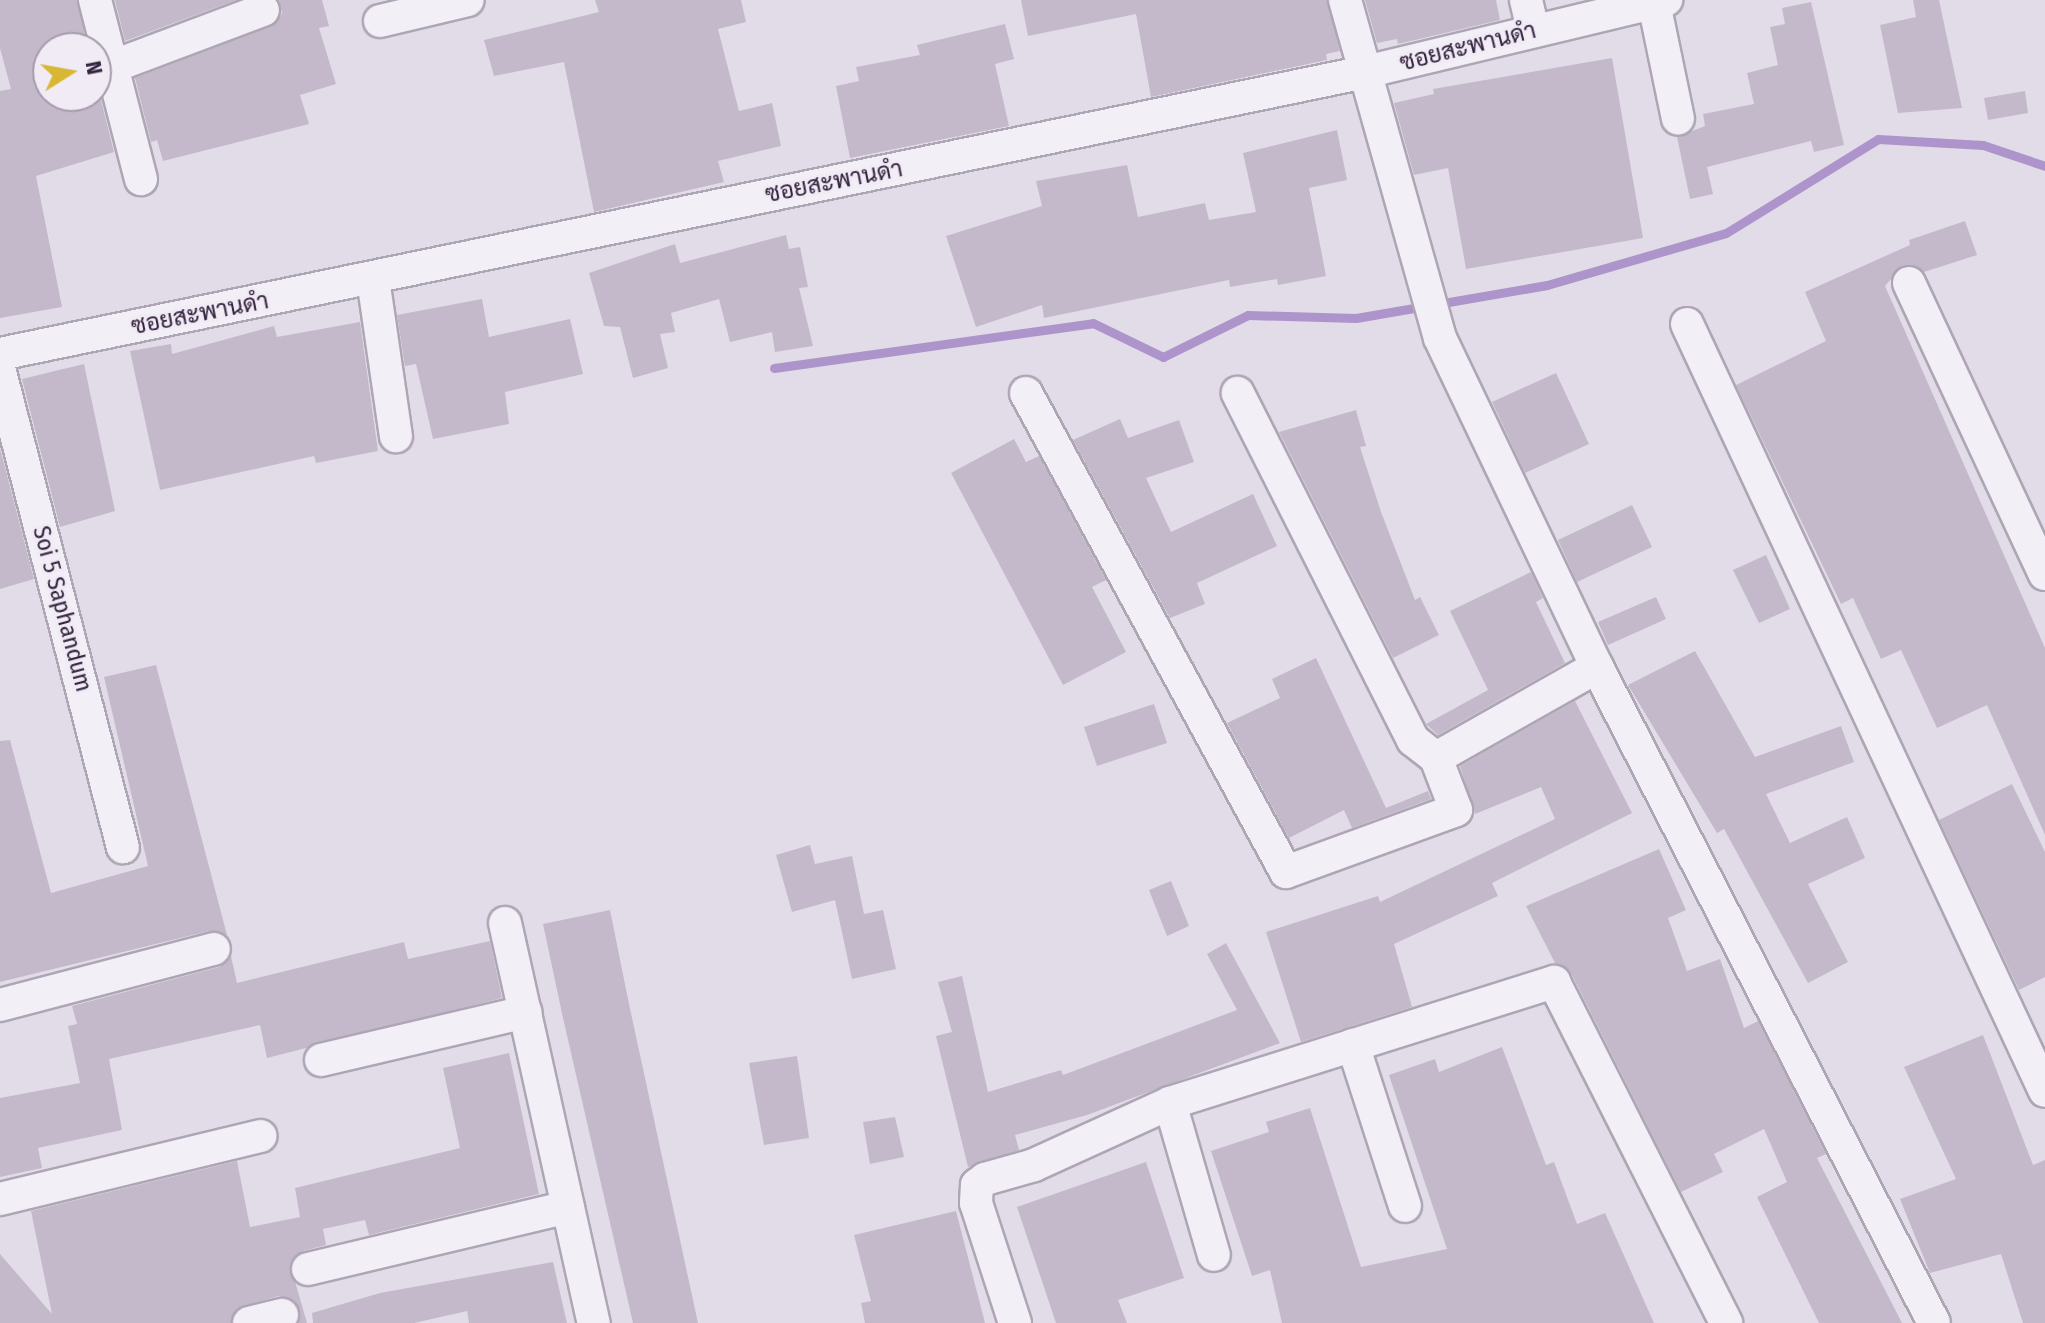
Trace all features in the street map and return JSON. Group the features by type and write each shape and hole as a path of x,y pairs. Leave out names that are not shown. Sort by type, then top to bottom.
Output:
{"street":[{"path":"95,0 141,179"},
{"path":"380,21 468,0"},
{"path":"1345,0 1361,73 1420,280 1440,338 1597,667 1934,1323"},
{"path":"1526,0 1533,31"},
{"path":"1660,1 1678,119"},
{"name":"ซอยสะพานดำ","path":"0,354 1361,73 1660,1"},
{"path":"114,66 263,10"},
{"path":"373,279 396,436"},
{"path":"1909,283 2045,574"},
{"path":"1687,324 2045,1091"},
{"name":"Soi 5 Saphandum","path":"0,372 123,847"},
{"path":"1026,393 1286,872 1456,810 1436,758 1413,740 1238,393"},
{"path":"1436,758 1597,667"},
{"path":"505,923 594,1323"},
{"path":"0,1005 214,949"},
{"path":"1015,1323 989,1254 977,1185 1170,1103 1554,982 1726,1323"},
{"path":"321,1060 525,1012"},
{"path":"1353,1045 1405,1206"},
{"path":"1170,1103 1214,1255"},
{"path":"0,1199 260,1136"},
{"path":"308,1269 568,1207"},
{"path":"249,1323 282,1315"}],"building":[{"path":"0,0 77,0 84,32 32,32 32,112 104,112 114,152 36,176 62,307 0,318 0,91 11,89 0,48"},
{"path":"115,0 236,0 125,41"},
{"path":"279,0 322,0 329,26 319,28 336,84 300,95 309,124 163,161 157,140 151,142 135,78 270,27 282,14"},
{"path":"595,0 741,0 746,22 718,29 739,111 772,103 781,146 718,161 724,182 594,212 564,62 494,76 484,40 599,12"},
{"path":"1021,0 1327,0 1340,51 1326,54 1327,60 1151,97 1136,14 1028,36"},
{"path":"1365,0 1496,0 1500,20 1398,44 1397,39 1377,43"},
{"path":"1913,0 1939,0 1962,108 1898,113 1880,25 1916,17"},
{"path":"1811,2 1844,145 1814,152 1811,141 1707,167 1713,194 1690,199 1677,137 1705,126 1703,114 1754,104 1747,73 1778,65 1770,27 1785,24 1782,8"},
{"path":"1005,24 1014,59 995,64 1009,126 850,158 836,86 859,81 856,67 920,55 917,45"},
{"path":"1612,58 1643,238 1466,269 1448,168 1414,175 1394,103 1434,94 1433,89"},
{"path":"2025,91 2028,113 1988,120 1984,98"},
{"path":"1337,130 1347,180 1309,188 1326,276 1278,285 1277,279 1230,287 1229,280 1044,318 1042,305 976,327 946,236 1042,206 1036,181 1127,165 1138,217 1205,203 1209,220 1256,212 1243,153"},
{"path":"1965,221 1977,255 1924,272 1902,266 1885,286 2045,648 2045,835 1987,705 1937,728 1901,650 1881,659 1853,598 1841,604 1736,385 1826,341 1805,292 1910,245 1909,240"},
{"path":"786,235 789,249 800,247 808,287 799,288 813,346 775,352 772,332 730,342 719,299 671,313 675,332 660,334 668,368 633,378 620,327 604,326 589,273 675,244 680,263"},
{"path":"482,299 489,337 570,319 583,374 505,392 509,424 433,439 416,364 405,366 397,315"},
{"path":"360,322 378,451 316,463 314,456 160,490 130,351 171,344 172,354 274,326 277,337"},
{"path":"84,364 115,511 60,527 22,379"},
{"path":"1556,373 1589,444 1525,473 1492,402"},
{"path":"1356,410 1366,446 1360,447 1381,512 1415,600 1420,597 1439,635 1393,658 1279,432"},
{"path":"1120,419 1128,438 1179,420 1194,462 1146,478 1171,532 1253,494 1277,546 1197,583 1205,604 1170,618 1073,440"},
{"path":"1014,439 1026,462 1039,456 1106,580 1092,587 1126,652 1063,685 951,473"},
{"path":"0,448 34,579 0,589"},
{"path":"1632,505 1652,547 1577,582 1558,540"},
{"path":"1766,555 1790,609 1759,623 1733,570"},
{"path":"1531,572 1543,598 1536,602 1565,663 1438,735 1426,724 1488,690 1450,611"},
{"path":"1656,597 1666,619 1608,645 1598,622"},
{"path":"1695,651 1755,757 1841,726 1854,762 1766,794 1790,843 1847,817 1865,858 1808,884 1848,962 1808,983 1724,829 1717,833 1628,685"},
{"path":"1316,658 1386,808 1428,791 1431,799 1352,828 1344,810 1289,838 1227,723 1280,698 1272,679"},
{"path":"156,665 227,935 209,931 0,982 0,741 10,740 51,893 148,866 104,677"},
{"path":"1575,701 1632,813 1492,883 1498,896 1394,944 1412,1007 1301,1042 1266,932 1378,896 1380,902 1555,819 1541,787 1475,814 1460,766"},
{"path":"1154,704 1167,743 1097,766 1084,727"},
{"path":"2012,784 2045,852 2045,977 2019,990 1939,820"},
{"path":"810,845 815,864 852,856 864,914 883,910 896,969 852,979 835,900 792,912 776,855"},
{"path":"1659,849 1686,910 1668,918 1687,971 1720,959 1744,1028 1758,1021 1826,1154 1817,1158 1902,1323 1819,1323 1757,1197 1787,1182 1764,1129 1714,1154 1723,1172 1681,1192 1571,973 1555,963 1526,906"},
{"path":"1171,881 1189,926 1167,936 1149,890"},
{"path":"610,910 698,1323 633,1323 563,1018 543,924"},
{"path":"490,941 502,998 267,1058 260,1025 109,1059 122,1130 38,1148 42,1168 0,1177 0,1098 80,1083 68,1026 77,1024 72,1006 219,967 231,956 237,983 404,942 408,959"},
{"path":"1226,943 1280,1043 1087,1115 1015,1135 1019,1150 968,1167 936,1036 952,1032 938,982 962,976 988,1092 1061,1070 1063,1075 1237,1010 1207,954"},
{"path":"1983,1035 2033,1165 2045,1160 2045,1323 2023,1323 2001,1254 1930,1273 1900,1199 1956,1179 1904,1067"},
{"path":"1502,1047 1546,1165 1554,1162 1577,1224 1605,1213 1654,1323 1282,1323 1270,1270 1252,1276 1211,1151 1269,1132 1266,1122 1310,1108 1361,1267 1447,1249 1389,1075 1435,1059 1439,1072"},
{"path":"509,1053 539,1194 369,1235 365,1220 323,1229 326,1245 303,1251 290,1264 307,1323 299,1323 295,1301 278,1296 237,1309 231,1323 0,1323 0,1254 52,1314 31,1211 237,1161 250,1227 300,1217 295,1188 460,1148 443,1068"},
{"path":"797,1056 809,1138 764,1145 749,1063"},
{"path":"895,1117 904,1157 870,1164 863,1122"},
{"path":"1146,1162 1184,1278 1118,1300 1127,1323 1056,1323 1017,1207"},
{"path":"956,1211 985,1323 865,1323 861,1303 871,1301 854,1235"},
{"path":"553,1262 567,1323 469,1323 467,1311 414,1323 313,1323 312,1313 380,1293"}],"waterway":[{"path":"774,368 1093,323 1163,357 1248,315 1356,318 1547,285 1726,233 1878,139 1983,145 2045,166"}]}
